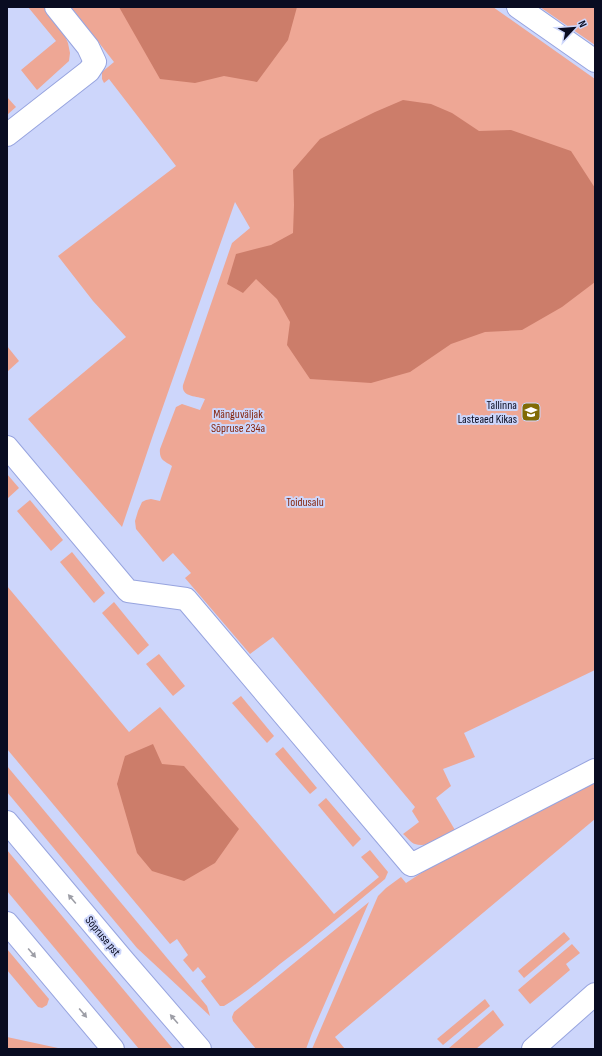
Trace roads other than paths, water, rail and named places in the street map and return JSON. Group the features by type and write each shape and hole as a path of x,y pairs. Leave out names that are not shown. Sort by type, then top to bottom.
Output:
{"street":[{"path":"7,135 89,71 95,62 88,47 56,7"},
{"path":"518,7 595,61"},
{"path":"7,447 128,591 186,599 411,865 595,770"},
{"name":"Sõpruse pst","path":"7,822 200,1049"},
{"path":"7,923 107,1046"},
{"path":"532,1049 595,994"}],"place":[{"name":"Tallinna Lasteaed Kikas","path":"531,412"}],"park label":[{"name":"Mänguväljak Sõpruse 234a","path":"238,421"},
{"name":"Toidusalu","path":"305,502"}]}
